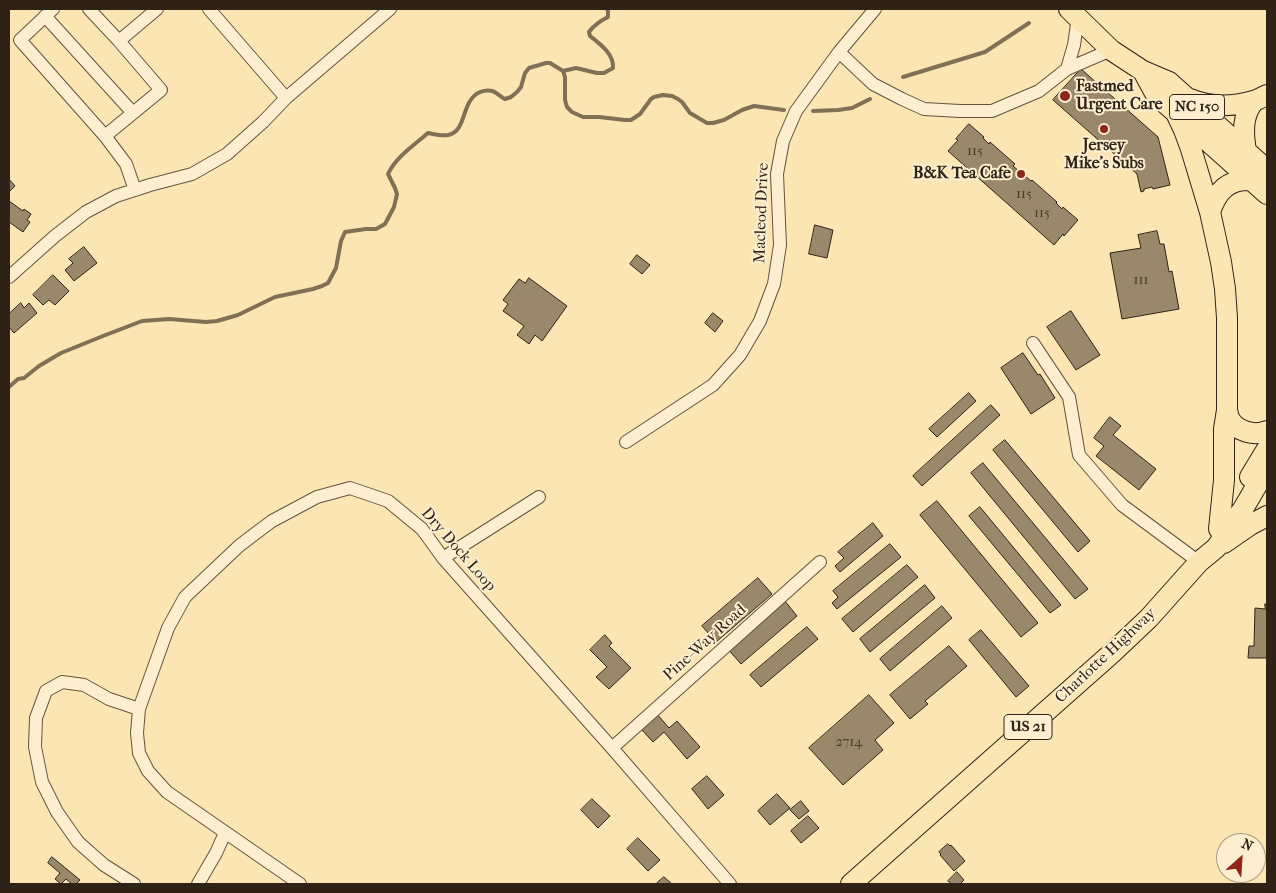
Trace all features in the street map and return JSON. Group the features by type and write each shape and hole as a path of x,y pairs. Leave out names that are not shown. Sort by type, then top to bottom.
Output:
{"main road":[{"name":"NC 150","path":"1074,13 1111,50 1143,71 1156,95 1181,106 1246,151 1267,194"},
{"path":"1261,98 1235,104 1217,105 1198,102 1181,106 1190,149 1210,212 1225,289 1227,318 1227,410 1224,429 1224,480 1217,538 1267,516"},
{"path":"1246,151 1243,136 1245,118 1250,106 1261,98"},
{"name":"NC 150","path":"1181,106 1259,175"},
{"path":"1210,212 1213,203 1223,188 1233,182 1259,175"},
{"path":"1227,410 1233,424 1242,430 1256,434 1267,431"},
{"name":"Charlotte Highway","path":"1217,538 1267,449"},
{"name":"Charlotte Highway","path":"851,884 1149,618 1243,509 1267,468"}],"street":[{"path":"88,9 161,90 105,136"},
{"path":"119,42 157,9"},
{"path":"209,9 286,98"},
{"path":"10,273 86,212 116,196 192,174 227,154 263,122 286,98 390,9"},
{"name":"Macleod Drive","path":"626,442 713,385 740,356 760,322 774,284 780,245 777,174 783,141 796,111 838,52 875,9"},
{"path":"133,113 49,12 20,40 105,136 126,164 136,190"},
{"path":"1067,69 1074,45 1074,13"},
{"path":"838,52 873,84 924,109 992,111 1039,91 1067,69 1111,50"},
{"path":"1033,343 1069,397 1079,455 1122,505 1199,562"},
{"name":"Dry Dock Loop","path":"300,884 167,792 148,771 139,753 137,733 139,709 168,628 185,597 239,546 272,521 317,497 350,488 388,500 422,529 443,558 730,884"},
{"path":"443,558 539,497"},
{"name":"Pine-Way Road","path":"612,748 820,562"},
{"path":"134,884 104,865 78,842 57,812 42,782 35,747 36,718 46,691 62,682 84,684 109,699 139,709"},
{"path":"198,884 225,833"}],"building":[{"path":"1081,69 1158,137 1170,185 1153,189 1152,187 1141,192 1137,174 1053,100"},
{"path":"969,124 989,144 990,142 1015,164 1013,166 1032,180 1057,202 1062,209 1063,207 1078,220 1054,245 948,151"},
{"path":"9,179 15,186 9,192"},
{"path":"9,201 31,214 27,220 30,222 23,232 9,222"},
{"path":"815,225 833,230 827,258 809,254"},
{"path":"1157,231 1160,244 1164,244 1169,272 1172,271 1179,309 1122,319 1110,253 1141,248 1138,235"},
{"path":"84,247 97,263 74,281 65,270 73,263 69,259"},
{"path":"637,255 650,265 642,274 630,264"},
{"path":"53,275 69,291 55,305 49,300 43,305 33,295"},
{"path":"529,278 567,306 542,341 535,335 529,344 517,335 524,326 503,311 508,304 503,300 519,279 525,283"},
{"path":"21,303 24,308 29,303 37,313 14,333 9,327 9,314"},
{"path":"1071,311 1100,355 1076,370 1047,327"},
{"path":"713,313 723,321 715,332 705,323"},
{"path":"1023,353 1038,375 1040,374 1055,398 1031,414 1001,368"},
{"path":"969,393 976,401 937,437 929,429"},
{"path":"991,405 1000,415 922,486 913,476"},
{"path":"1110,417 1121,426 1113,435 1156,469 1139,490 1096,456 1104,446 1094,438"},
{"path":"1005,440 1090,541 1078,552 993,450"},
{"path":"983,463 1088,589 1075,599 971,473"},
{"path":"937,501 1038,623 1021,637 920,515"},
{"path":"980,507 1061,605 1050,613 969,516"},
{"path":"873,523 883,536 840,572 835,566 844,558 838,552"},
{"path":"890,544 901,557 837,609 832,603 838,597 833,591"},
{"path":"907,565 918,577 853,632 842,619"},
{"path":"758,578 772,594 716,642 702,626"},
{"path":"925,585 935,598 870,652 860,639"},
{"path":"784,600 797,616 741,664 727,648"},
{"path":"1265,604 1267,604 1267,658 1248,658 1249,646 1254,646 1255,608 1265,609"},
{"path":"942,606 952,618 890,671 880,659"},
{"path":"807,627 818,639 761,687 750,675"},
{"path":"981,630 1029,686 1016,697 969,640"},
{"path":"605,635 612,643 609,646 631,668 609,689 596,677 607,667 590,650"},
{"path":"949,646 967,666 925,701 928,704 910,719 890,695"},
{"path":"869,695 894,723 875,740 883,750 843,785 809,748"},
{"path":"657,714 669,728 677,721 700,747 687,759 664,732 653,742 641,729"},
{"path":"707,776 724,795 708,809 692,789"},
{"path":"777,794 790,808 770,825 758,811"},
{"path":"592,799 610,816 598,828 581,810"},
{"path":"801,801 809,811 799,819 790,810"},
{"path":"808,816 819,828 801,843 791,831"},
{"path":"638,838 660,860 648,871 627,849"},
{"path":"948,844 965,861 954,871 939,852"},
{"path":"52,857 80,880 76,884 72,884 66,879 61,884 55,879 60,873 48,863"},
{"path":"957,872 964,880 960,884 952,884 948,881"},
{"path":"664,877 672,884 656,884"}],"waterway":[{"path":"563,71 576,68 604,73 613,68 609,54 590,36 589,32 597,23 608,17 607,9"},
{"path":"903,77 985,52 1029,23"},
{"path":"9,387 18,379 24,378 39,366 61,353 142,321 169,319 217,321 238,315 275,297 313,289 328,283 336,268 341,241 345,232 376,229 385,224 394,207 397,194 388,174 400,157 428,133 448,135 459,128 469,102 480,92 495,92 505,99 511,97 521,87 525,73 529,68 550,63 563,71 567,107 572,112 583,117 631,120 640,114 651,99 663,95 678,99 690,113 707,123 724,120 754,106 784,110"},
{"path":"813,111 852,108 870,99"}],"place":[{"name":"Fastmed Urgent Care","path":"1065,96"},
{"name":"Jersey Mike's Subs","path":"1104,129"},
{"name":"B&K Tea Cafe","path":"1021,174"}]}
